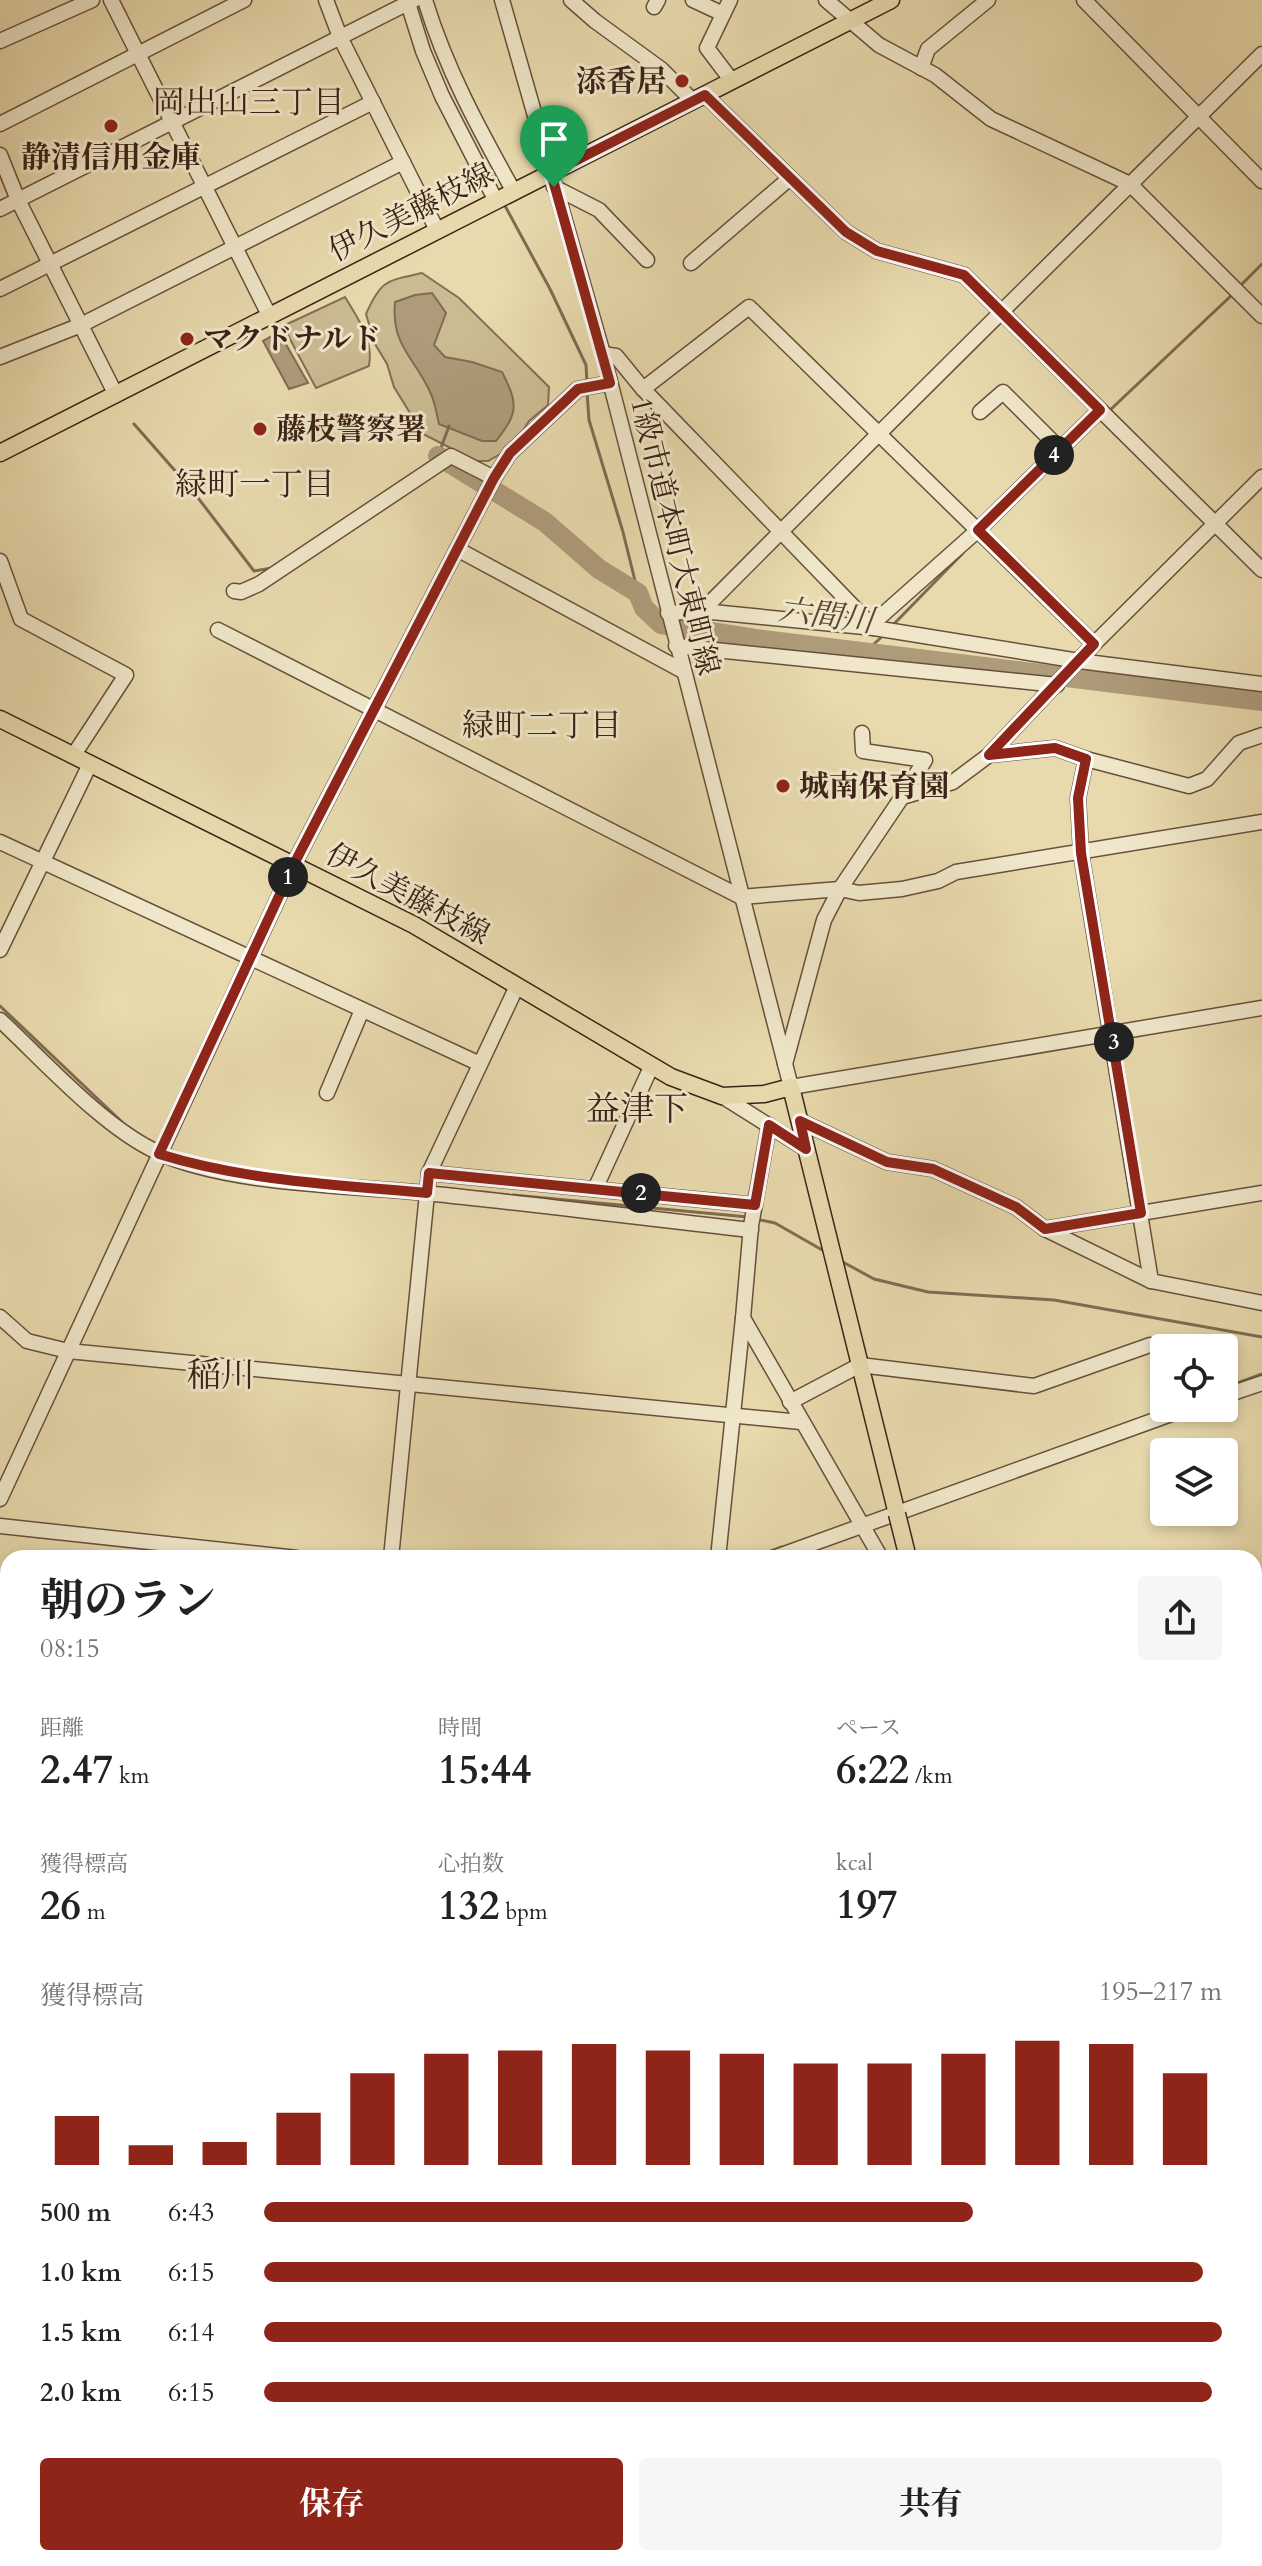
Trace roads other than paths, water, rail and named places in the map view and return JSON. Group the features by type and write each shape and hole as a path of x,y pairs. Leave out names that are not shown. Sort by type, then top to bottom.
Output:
{"main road":[{"name":"伊久美藤枝線","path":"0,453 437,230 505,197 552,180 699,98 891,0"},
{"name":"伊久美藤枝線","path":"0,719 414,925 671,1077 722,1096 764,1094 791,1087"},
{"path":"791,1087 906,1550"}],"street":[{"path":"0,41 92,0"},
{"path":"111,0 269,315"},
{"path":"0,124 244,0"},
{"path":"326,0 340,37 437,230"},
{"path":"425,0 438,45 505,197"},
{"name":"1級市道本町大東町線","path":"502,0 603,354 791,1087"},
{"path":"571,0 699,98 846,232 877,251 964,275 1262,570"},
{"path":"693,0 723,14"},
{"path":"730,0 707,48 732,81"},
{"path":"826,0 879,45 946,84 991,119 1130,184 1262,316"},
{"path":"921,68 928,49 988,0"},
{"path":"1084,0 1262,181"},
{"path":"0,209 410,1 423,51 442,96 505,197"},
{"path":"702,611 879,431 1262,54"},
{"path":"0,289 373,102"},
{"path":"0,155 18,200 116,395"},
{"path":"0,357 81,325 403,162"},
{"path":"691,263 790,178"},
{"path":"552,180 599,210 647,260"},
{"path":"643,389 749,307 1094,644"},
{"path":"603,354 616,356 643,389 873,626"},
{"path":"0,1499 294,864 494,478 510,453 578,389 610,383"},
{"path":"980,412 1003,392 1060,449"},
{"path":"873,626 978,530 1100,410"},
{"path":"234,591 241,592 259,584 451,456 494,478"},
{"path":"902,797 953,782 989,755 1094,644 1262,477"},
{"path":"457,549 683,671"},
{"path":"0,561 21,619 126,675 73,756"},
{"path":"668,613 702,611 873,626 1079,661 1262,684"},
{"path":"218,630 741,897 840,889 859,893 902,889 938,881 956,872 1262,822"},
{"path":"676,646 1057,685"},
{"path":"785,1065 824,920 840,889 925,760 863,751 862,733"},
{"path":"989,755 1055,748 1189,786 1207,779 1239,743 1262,735"},
{"path":"1086,759 1078,798 1081,853 1151,1281"},
{"path":"0,950 90,764"},
{"path":"0,842 480,1064"},
{"path":"392,1550 429,1173 517,986"},
{"path":"791,1087 1262,1008"},
{"path":"327,1093 362,1010"},
{"path":"0,1020 105,1118 133,1140 159,1154 254,1177 751,1228"},
{"path":"595,1189 652,1065"},
{"path":"722,1096 806,1149"},
{"path":"800,1121 887,1162 933,1169 1016,1207 1045,1229 1151,1281 1262,1303"},
{"path":"719,1550 751,1228 769,1125"},
{"path":"429,1173 755,1205"},
{"path":"1045,1229 1262,1193"},
{"path":"0,1317 27,1341 68,1351 801,1422"},
{"path":"743,1318 876,1550"},
{"path":"790,1402 860,1365 1034,1386 1150,1345"},
{"path":"1238,1391 1262,1383"},
{"path":"795,1550 1150,1422"},
{"path":"0,1526 223,1550"},
{"path":"862,1526 866,1550"}],"waterway":[{"path":"504,204 550,289 586,365 587,384"},
{"path":"1239,287 1262,264"},
{"path":"1109,411 1234,293"},
{"path":"587,392 589,420 638,593"},
{"path":"134,424 192,490 254,571 272,568"},
{"path":"434,459 438,456 449,426"},
{"name":"六間川","path":"438,456 545,522 599,569 638,593 644,608 661,624 755,639 1262,701"},
{"path":"893,625 963,553"},
{"path":"865,652 885,634"},
{"path":"0,1006 122,1122"},
{"path":"513,1195 748,1217"},
{"path":"756,1219 775,1223 824,1251"},
{"path":"841,1261 874,1279 928,1292 1054,1300 1262,1337"},
{"path":"1238,1383 1262,1374"},
{"path":"774,1550 782,1547"}],"place":[{"name":"添香居","path":"682,81"},
{"name":"静清信用金庫","path":"111,126"},
{"name":"マクドナルド","path":"187,339"},
{"name":"藤枝警察署","path":"260,429"},
{"name":"城南保育園","path":"783,786"}],"district":[{"name":"岡出山三丁目","path":"249,102"},
{"name":"緑町一丁目","path":"255,484"},
{"name":"緑町二丁目","path":"542,725"},
{"name":"益津下","path":"637,1108"},
{"name":"稲川","path":"221,1374"}]}
